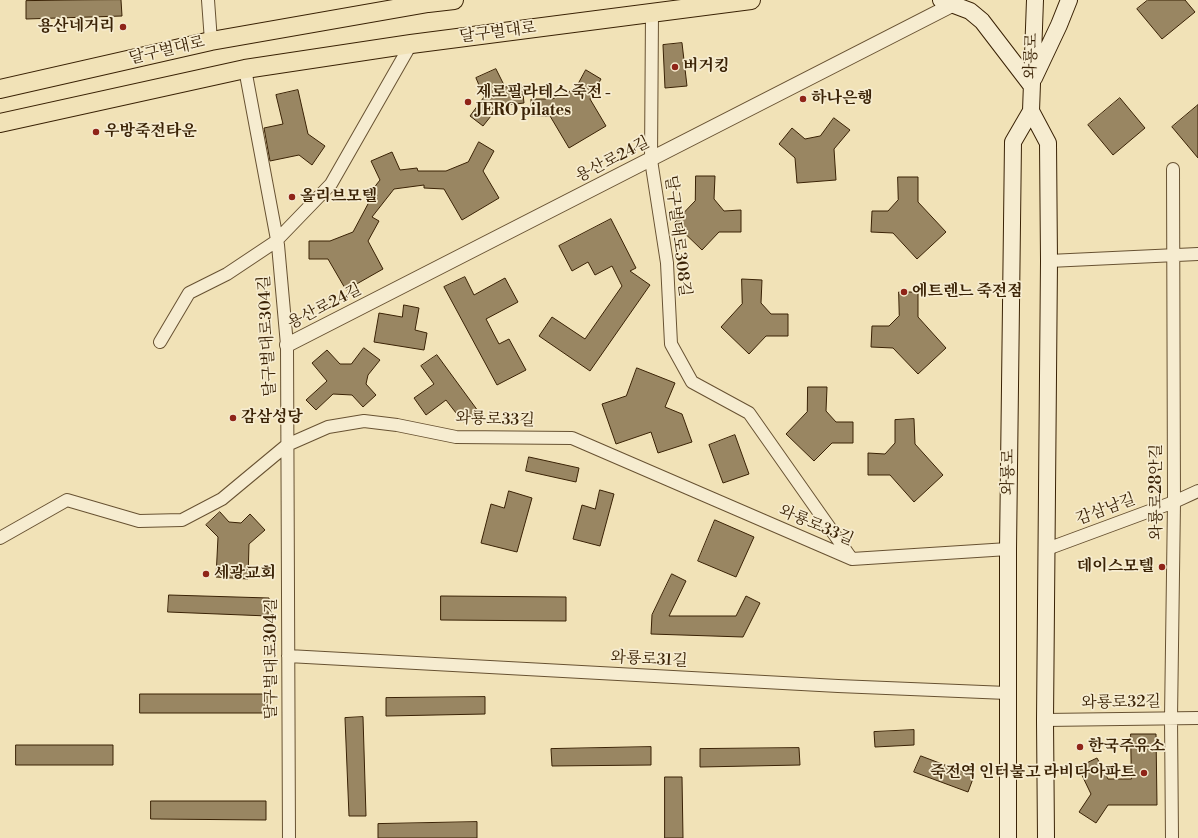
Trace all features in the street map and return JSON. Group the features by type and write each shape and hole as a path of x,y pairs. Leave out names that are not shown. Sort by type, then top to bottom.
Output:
{"main road":[{"name":"달구벌대로","path":"0,89 211,41 428,2 454,0"},
{"name":"달구벌대로","path":"0,123 245,69 411,44 751,0"},
{"name":"와룡로","path":"1035,0 1031,111 1048,143 1049,261 1045,720 1046,838"},
{"path":"948,2 970,11 982,21 1031,85 1069,0"},
{"name":"와룡로","path":"1008,838 1008,549 1013,142 1031,111"}],"street":[{"path":"208,0 211,41"},
{"name":"용산로24길","path":"287,346 651,160 948,2"},
{"name":"달구벌대로308길","path":"652,12 651,160 667,263 671,344 692,382 749,413 852,559"},
{"name":"달구벌대로304길","path":"160,342 189,293 228,274 278,240 331,184 411,44"},
{"path":"245,69 278,240"},
{"name":"와룡로28안길","path":"1172,838 1171,718 1174,502 1172,254 1173,169"},
{"name":"달구벌대로304길","path":"278,240 287,346 289,838"},
{"path":"1049,261 1172,254 1198,254"},
{"name":"와룡로33길","path":"0,538 67,500 140,521 182,520 222,499 287,445 328,427 364,421 397,425 456,437 572,438 852,559 1008,549"},
{"name":"감삼남길","path":"1047,549 1174,502 1198,490"},
{"name":"와룡로31길","path":"288,656 838,686 1007,693"},
{"name":"와룡로32길","path":"1045,720 1198,718"}],"building":[{"path":"121,0 122,16 26,19 26,1"},
{"path":"1148,0 1185,0 1195,12 1162,39 1137,9"},
{"path":"682,43 687,86 665,88 663,45"},
{"path":"496,69 505,87 522,85 524,103 499,106 483,126 470,116 484,97 476,78"},
{"path":"586,70 601,79 590,99 606,126 569,148 550,116 531,116 531,99 552,99 575,89"},
{"path":"298,90 308,134 325,146 312,165 299,155 270,161 264,128 283,124 276,95"},
{"path":"1120,98 1145,128 1113,155 1088,125"},
{"path":"1198,105 1198,158 1172,127"},
{"path":"834,118 850,130 834,149 836,180 797,183 795,158 779,144 792,128 805,139 820,136"},
{"path":"479,142 494,151 483,171 499,198 462,220 444,189 424,188 424,185 394,189 372,217 379,221 368,241 383,269 346,290 328,259 309,259 309,241 330,241 353,232 369,202 365,199 380,180 371,161 392,152 400,170 417,168 418,171 446,171 468,162"},
{"path":"696,176 715,176 714,199 724,211 741,210 741,232 719,232 702,250 674,223 695,201"},
{"path":"898,177 918,177 918,202 946,232 917,259 893,233 871,232 872,211 888,211 898,200"},
{"path":"611,219 636,268 630,271 650,285 590,371 539,336 552,317 585,339 622,286 612,266 595,275 588,262 572,271 559,246"},
{"path":"465,277 474,295 505,278 518,302 486,319 499,344 509,339 526,370 497,385 444,287"},
{"path":"742,279 762,280 761,303 771,314 788,314 788,336 766,336 749,354 721,327 742,304"},
{"path":"899,292 918,292 918,317 946,348 918,374 893,348 871,347 872,326 889,326 899,316"},
{"path":"404,305 419,308 415,330 427,333 424,350 374,342 379,313 402,317"},
{"path":"364,348 380,360 368,375 366,384 376,395 363,407 352,395 333,394 316,410 306,400 327,381 312,363 327,350 340,364 351,364"},
{"path":"437,355 478,411 463,422 446,400 426,415 414,398 434,384 421,366"},
{"path":"637,368 675,383 665,407 682,414 692,442 658,453 651,432 616,444 602,404 626,396"},
{"path":"808,387 827,387 826,411 836,422 853,422 853,443 832,443 814,461 786,434 807,412"},
{"path":"914,419 915,444 943,475 914,502 890,475 868,475 868,453 885,454 895,443 895,420"},
{"path":"735,435 749,474 723,483 709,445"},
{"path":"529,457 579,468 576,482 526,471"},
{"path":"600,490 614,494 600,546 573,539 582,505 595,509"},
{"path":"509,491 532,498 517,552 481,543 491,504 504,508"},
{"path":"220,512 229,522 241,523 250,514 265,530 249,544 248,579 216,577 218,537 206,525"},
{"path":"715,520 754,537 736,577 698,561"},
{"path":"672,574 686,581 669,616 736,616 746,596 760,603 743,637 651,634 652,615"},
{"path":"169,595 269,598 268,616 168,612"},
{"path":"441,596 566,597 566,621 441,620"},
{"path":"140,694 267,694 267,713 140,713"},
{"path":"485,697 485,714 386,716 386,698"},
{"path":"363,717 366,816 349,816 345,718"},
{"path":"914,730 914,745 875,747 874,732"},
{"name":"죽전역 인터불고 라비다아파트","path":"1131,734 1156,734 1157,805 1108,805 1096,823 1079,812 1091,794 1078,767 1097,758 1108,779 1131,779"},
{"path":"16,745 113,745 113,765 16,765"},
{"path":"651,747 651,765 552,766 551,749"},
{"path":"799,748 800,765 700,767 700,749"},
{"path":"921,756 974,776 968,792 914,772"},
{"path":"665,777 682,777 683,838 665,838"},
{"path":"151,801 266,801 266,820 151,819"},
{"path":"477,822 477,838 378,838 378,824"}],"place":[{"name":"용산네거리","path":"123,27"},
{"name":"버거킹","path":"675,67"},
{"name":"하나은행","path":"803,99"},
{"name":"제로필라테스 죽전 - JERO pilates","path":"468,102"},
{"name":"우방죽전타운","path":"96,132"},
{"name":"올리브모텔","path":"292,197"},
{"name":"에트렌느 죽전점","path":"904,292"},
{"name":"감삼성당","path":"233,418"},
{"name":"데이스모텔","path":"1162,567"},
{"name":"세광교회","path":"206,574"},
{"name":"한국주유소","path":"1080,747"},
{"name":"죽전역 인터불고 라비다아파트","path":"1144,773"}]}
